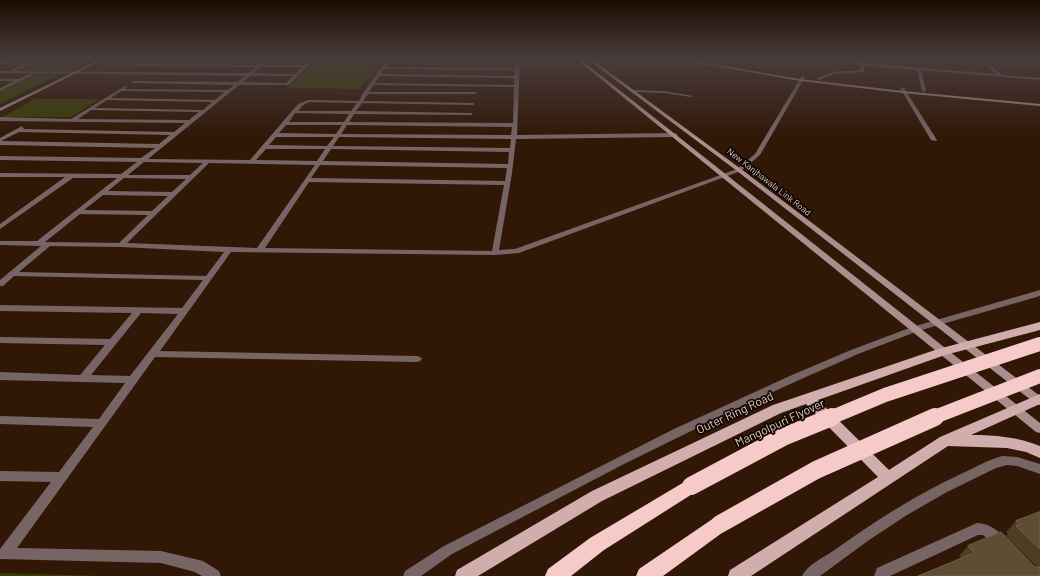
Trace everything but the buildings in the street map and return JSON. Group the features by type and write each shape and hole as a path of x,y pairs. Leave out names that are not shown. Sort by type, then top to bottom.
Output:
{"highway":[{"name":"Mangolpuri Flyover","path":"555,576 597,544 691,486 783,437 885,396 1040,344"},
{"path":"646,576 720,524 816,470 924,421 1040,376"}],"main road":[{"path":"0,110 50,85"},
{"path":"611,85 916,329 942,352 1040,429"},
{"name":"New Kanjhawala Link Road","path":"624,85 739,170 936,323 1039,400"},
{"path":"855,85 1040,105"},
{"path":"858,85 879,88"},
{"path":"902,90 1040,101"},
{"name":"Outer Ring Road","path":"463,576 597,496 777,409 942,352 1040,326"},
{"path":"808,398 888,478"},
{"path":"736,576 944,441 1015,409 1039,400"},
{"path":"944,441 1008,441 1026,445 1040,452"}],"street":[{"path":"0,89 9,85"},
{"path":"71,120 129,85"},
{"path":"38,244 236,85"},
{"path":"259,251 338,136 365,93 372,85"},
{"path":"465,85 514,86 515,125 510,166 495,253"},
{"path":"469,124 477,85"},
{"path":"0,243 121,245 259,251 495,253 516,251 726,176 739,170 757,155 798,85"},
{"path":"923,85 924,91"},
{"path":"121,90 228,91"},
{"path":"902,90 934,140"},
{"path":"632,91 664,92 691,96"},
{"path":"365,93 476,93"},
{"path":"105,99 216,101"},
{"path":"252,162 302,103 308,101 473,104"},
{"path":"89,109 204,111"},
{"path":"295,112 471,114"},
{"path":"0,119 190,122"},
{"path":"0,140 36,120"},
{"path":"285,123 515,125"},
{"path":"18,130 176,134"},
{"path":"275,135 513,137 675,135"},
{"path":"0,143 160,146"},
{"path":"265,147 511,150"},
{"path":"0,158 510,166"},
{"path":"121,245 208,161"},
{"path":"0,175 191,177"},
{"path":"0,227 71,176"},
{"path":"307,180 507,183"},
{"path":"102,193 174,194"},
{"path":"79,212 155,213"},
{"path":"0,249 8,243"},
{"path":"0,284 48,244"},
{"path":"2,554 62,477 229,250"},
{"path":"12,274 208,278"},
{"path":"410,576 448,550 720,411 831,362 916,329 1040,293"},
{"path":"1,310 184,312"},
{"path":"82,379 138,311"},
{"path":"0,340 112,342"},
{"path":"152,354 417,360"},
{"path":"0,376 133,380"},
{"path":"0,420 102,423"},
{"path":"809,576 876,527 937,491 991,465 1002,461 1017,461 1040,469"},
{"path":"0,476 62,477"},
{"path":"881,576 882,572 977,529 985,529 992,533 1008,549"},
{"path":"2,554 161,557 198,566 214,576"}],"green space":[{"path":"13,85 38,85 0,104 0,91"},
{"path":"291,85 363,85 360,89 288,88"},
{"path":"35,99 100,99 71,117 2,117"},
{"path":"0,573 102,576 0,576"}]}
